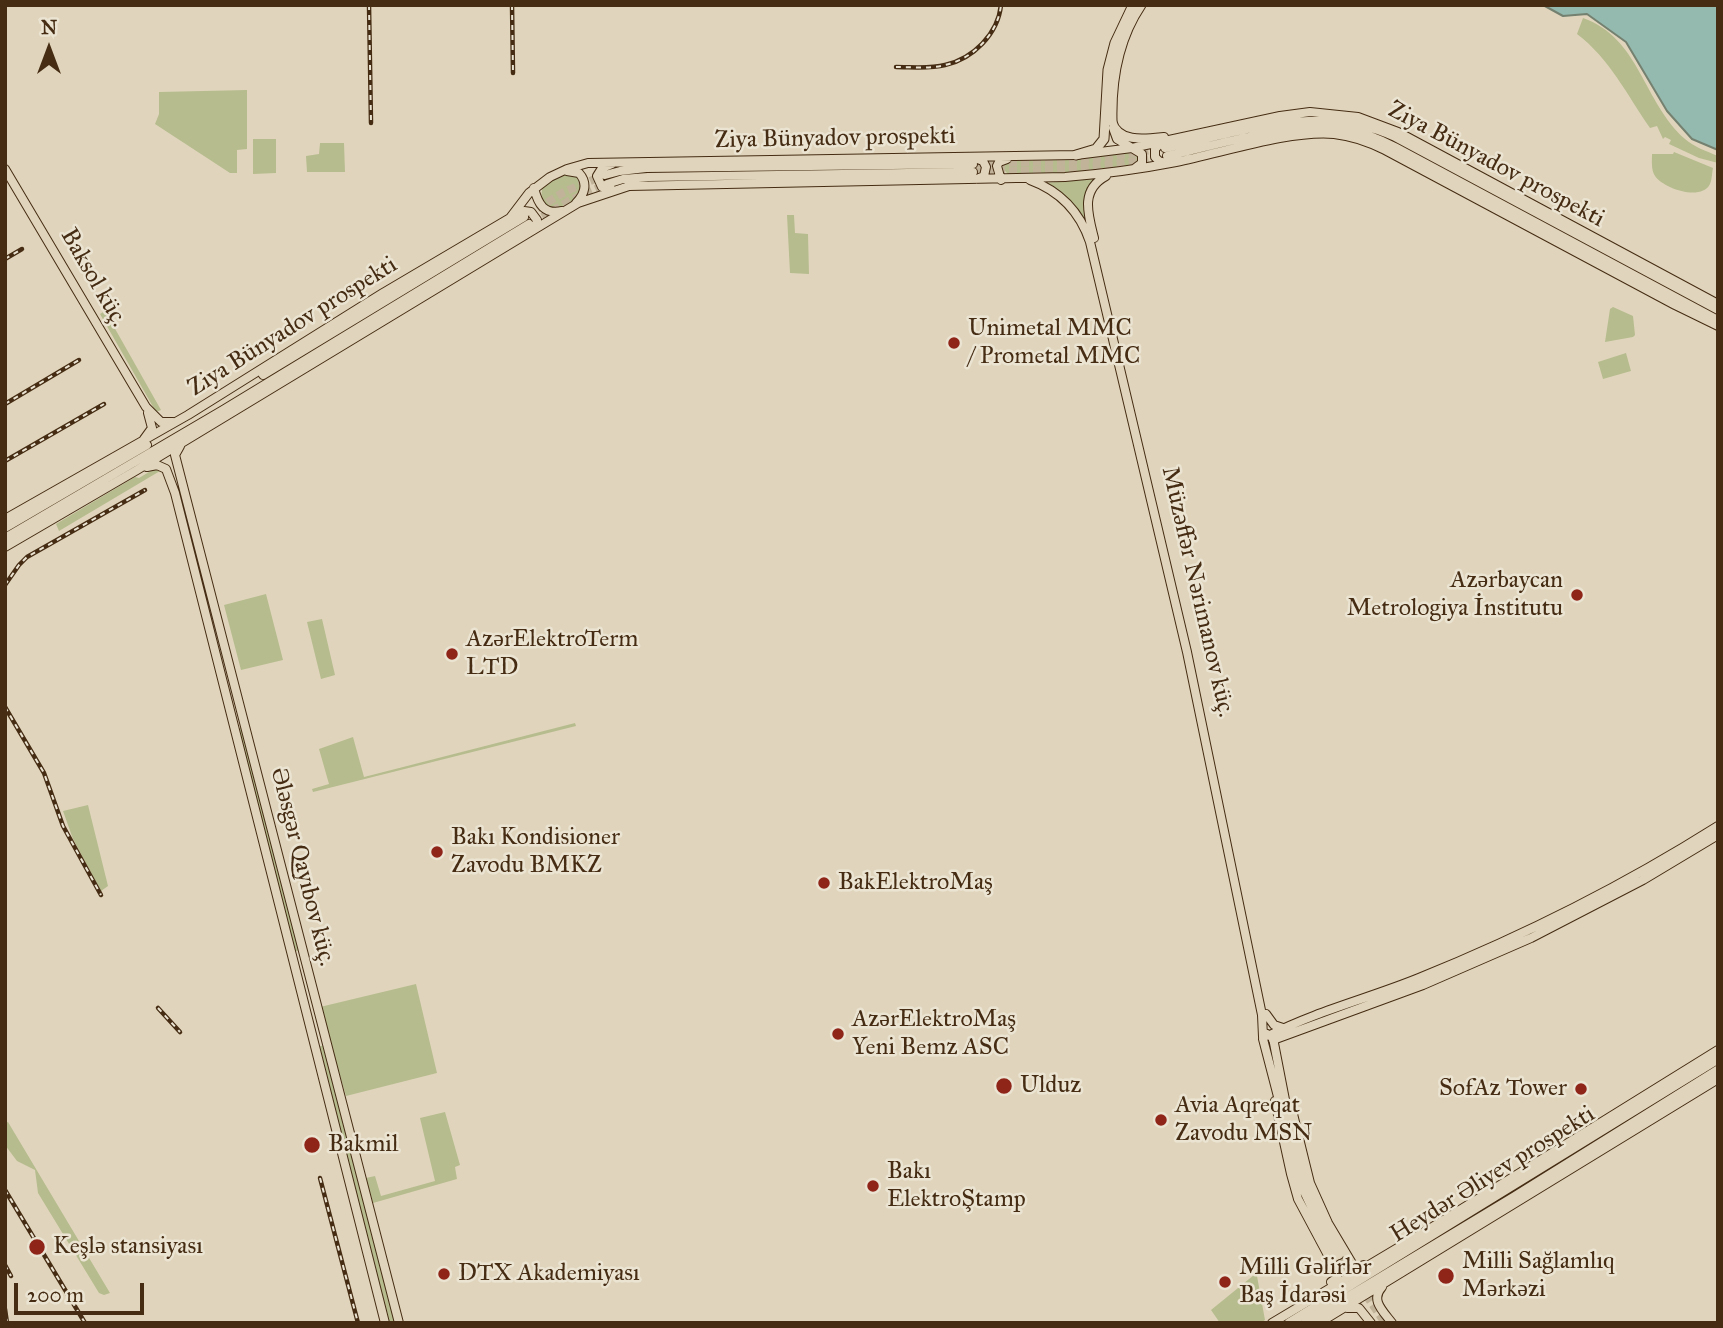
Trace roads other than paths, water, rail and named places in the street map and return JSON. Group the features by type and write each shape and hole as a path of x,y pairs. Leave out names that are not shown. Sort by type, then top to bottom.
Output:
{"highway":[{"path":"1076,155 1096,149 1104,139 1108,70 1115,43 1133,5"},
{"path":"1112,121 1113,85 1118,59 1126,32 1141,5"},
{"name":"Heydər Əliyev prospekti","path":"1289,1323 1718,1059"},
{"name":"Heydər Əliyev prospekti","path":"1305,1323 1718,1070"}],"main road":[{"name":"Ziya Bünyadov prospekti","path":"1165,149 1198,135 1280,116 1310,113 1358,117 1398,132 1718,304"},
{"name":"Ziya Bünyadov prospekti","path":"1165,149 1301,120 1327,119 1355,123 1395,137 1718,310"},
{"path":"1112,121 1118,132 1135,138 1198,135"},
{"path":"1112,121 1114,135 1141,153 1143,161 1138,167 1128,170"},
{"path":"1355,123 1398,132"},
{"name":"Ziya Bünyadov prospekti","path":"5,523 128,457 527,225 566,210 583,200 616,189 645,185 972,169 1020,156 1076,155 1132,148 1165,149 1310,128 1352,131 1395,147 1718,320"},
{"name":"Ziya Bünyadov prospekti","path":"5,523 38,500 188,415 510,218 534,188 559,172 583,164 621,161 972,169 1001,180 1028,179 1115,173 1292,137 1334,134 1364,141 1385,150 1718,326"},
{"path":"1334,134 1367,138 1395,147"},
{"path":"1165,149 1155,149 1155,157 1161,162 1175,162"},
{"path":"1001,180 997,169 999,162 1020,156"},
{"path":"616,189 602,187 597,176 605,166 621,161"},
{"name":"Baksol küç.","path":"5,169 146,407"},
{"name":"Ziya Bünyadov prospekti","path":"606,179 972,169"},
{"path":"534,188 539,204 544,209 552,213 566,210 583,195 584,181 576,172 559,172"},
{"name":"Müzəffər Nərimanov küç.","path":"1115,173 1098,180 1091,188 1087,209 1191,651 1266,1014 1268,1038"},
{"path":"1476,174 1522,206"},
{"path":"1028,179 1045,186 1068,203 1080,217 1090,242 1190,662 1268,1038 1276,1079 1276,1111 1294,1188 1337,1256 1355,1267 1371,1263"},
{"path":"1470,188 1516,219"},
{"path":"510,218 524,211 534,214 536,225 527,225"},
{"name":"Ziya Bünyadov prospekti","path":"5,546 290,377 527,225"},
{"path":"1590,243 1631,258"},
{"path":"1653,294 1690,307"},
{"name":"Ziya Bünyadov prospekti","path":"5,538 223,410 313,350"},
{"path":"266,367 313,350"},
{"path":"290,377 313,350"},
{"path":"223,410 278,384"},
{"path":"146,407 163,424 188,415"},
{"path":"141,443 152,428 146,407"},
{"name":"Ələsgər Qayıbov küç.","path":"200,432 182,444 176,452 399,1323"},
{"path":"38,500 128,457"},
{"name":"Ələsgər Qayıbov küç.","path":"137,470 153,466 163,467 169,475 175,494 385,1323"},
{"path":"175,494 186,491"},
{"path":"5,546 46,515"},
{"path":"203,609 214,599"},
{"path":"232,724 245,721"},
{"path":"1655,869 1718,826"},
{"path":"1268,1038 1466,967 1531,939 1718,835"},
{"path":"291,958 305,955"},
{"path":"1268,1038 1283,1028 1375,1000"},
{"path":"1266,1014 1272,1023 1283,1028"},
{"path":"313,1043 327,1040"},
{"path":"1276,1320 1718,1050"},
{"path":"1276,1079 1291,1107 1310,1183 1328,1223 1337,1256 1336,1279 1276,1320"},
{"path":"1319,1323 1718,1079"},
{"path":"1385,1283 1376,1294 1378,1304 1392,1323"},
{"path":"1366,1315 1366,1305 1373,1302 1378,1304"},
{"path":"1338,1311 1357,1307 1371,1323"}],"water":[{"path":"1543,5 1718,5 1718,150 1692,139 1667,111 1626,42 1587,14 1563,16"}],"tunnel":[{"path":"973,164 1086,160 1159,149"},
{"path":"973,172 1070,168 1167,156"},
{"path":"527,215 564,192 602,176"},
{"path":"532,223 569,201 607,184"},
{"path":"1339,1255 1385,1323"}],"railway":[{"path":"369,5 371,123"},
{"path":"512,5 513,73"},
{"path":"896,67 939,66 965,57 989,35 995,26 1001,5"},
{"path":"5,259 22,249"},
{"path":"5,404 79,360"},
{"path":"5,461 104,404"},
{"path":"5,585 27,557 145,490"},
{"path":"5,707 44,773 63,826 101,895"},
{"path":"158,1008 180,1032"},
{"path":"320,1178 358,1323"},
{"path":"5,1190 85,1323"},
{"path":"5,1265 11,1276"},
{"path":"5,1309 7,1323"}],"place":[{"name":"Unimetal MMC / Prometal MMC","path":"954,343"},
{"name":"Azərbaycan Metrologiya İnstitutu","path":"1577,595"},
{"name":"AzərElektroTerm LTD","path":"452,654"},
{"name":"Bakı Kondisioner Zavodu BMKZ","path":"437,852"},
{"name":"BakElektroMaş","path":"824,883"},
{"name":"AzərElektroMaş Yeni Bemz ASC","path":"838,1034"},
{"name":"Ulduz","path":"1004,1086"},
{"name":"SofAz Tower","path":"1581,1089"},
{"name":"Avia Aqreqat Zavodu MSN","path":"1161,1120"},
{"name":"Bakmil","path":"312,1145"},
{"name":"Bakı ElektroŞtamp","path":"873,1186"},
{"name":"Keşlə stansiyası","path":"37,1247"},
{"name":"DTX Akademiyası","path":"444,1274"},
{"name":"Milli Sağlamlıq Mərkəzi","path":"1446,1276"},
{"name":"Milli Gəlirlər Baş İdarəsi","path":"1225,1282"}]}
